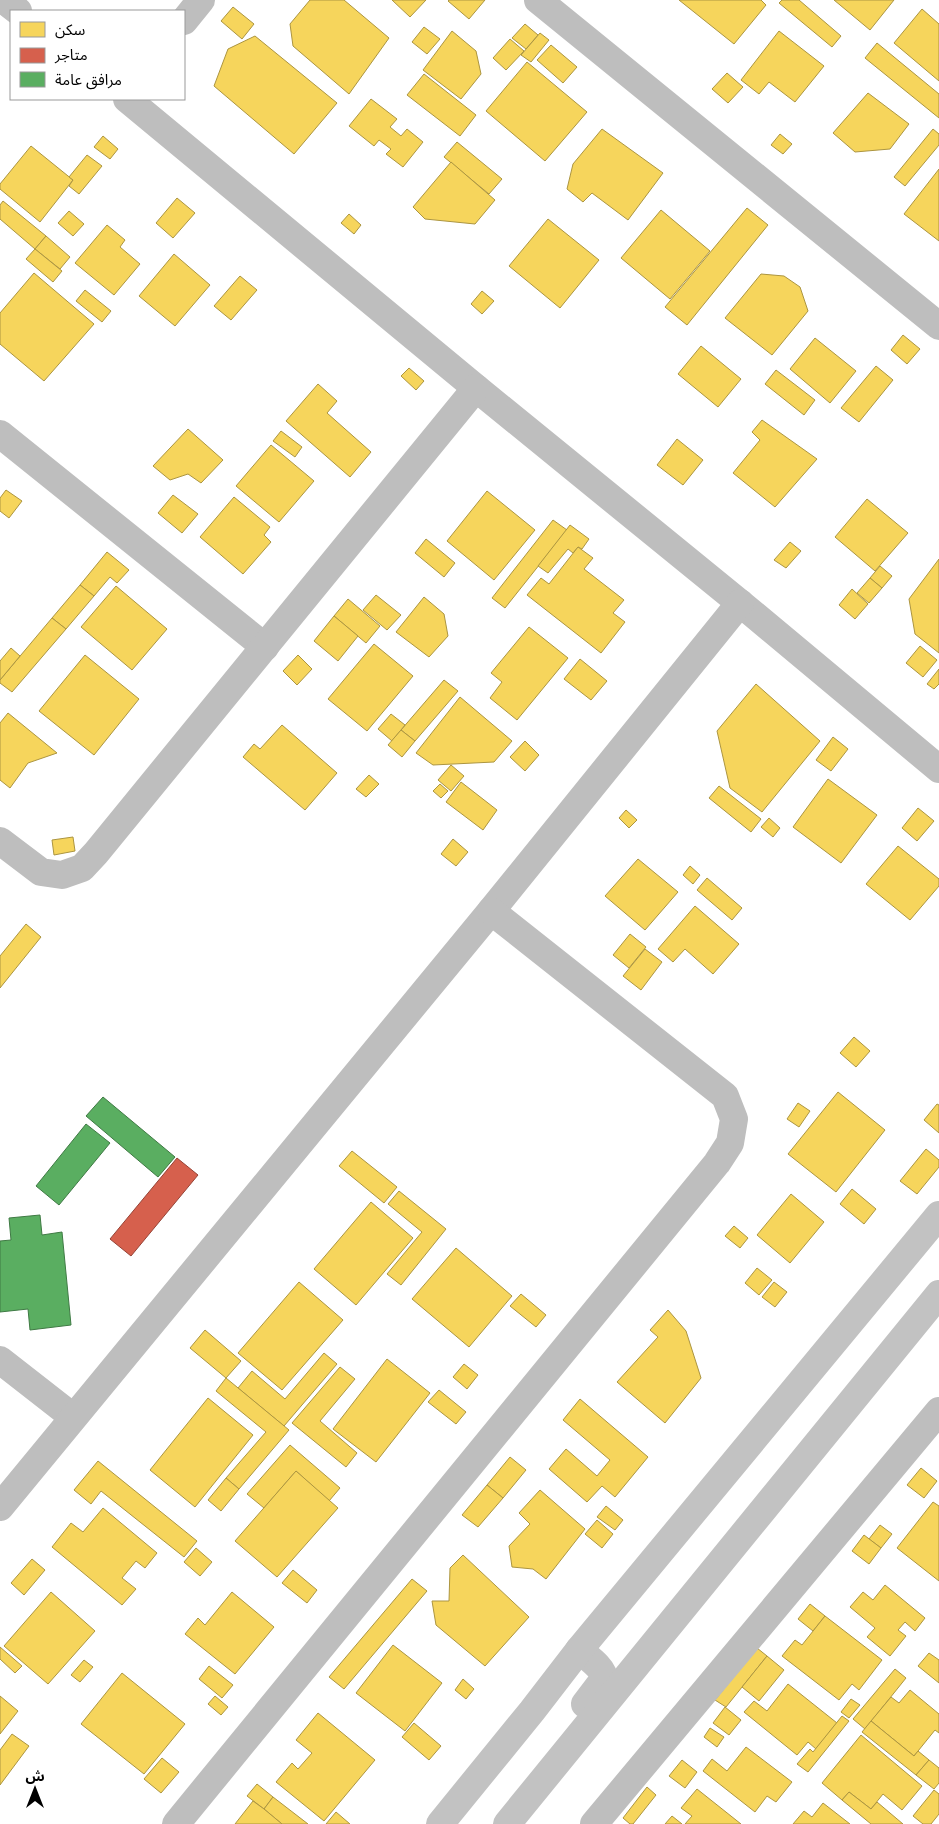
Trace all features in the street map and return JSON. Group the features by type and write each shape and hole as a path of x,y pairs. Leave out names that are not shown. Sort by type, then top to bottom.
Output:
{"main road":[{"path":"440,1824 579,1650 939,1215"},
{"path":"513,1817 939,1294"},
{"path":"513,1817 521,1791 527,1780 604,1679 604,1673 579,1650"}],"street":[{"path":"4,0 17,10"},
{"path":"185,20 201,0"},
{"path":"538,0 939,326"},
{"path":"128,100 939,769"},
{"path":"0,841 41,872 62,876 82,868 476,388"},
{"path":"0,434 265,647"},
{"path":"0,1507 491,910 740,603"},
{"path":"176,1824 704,1178 730,1143 734,1119 725,1096 491,910"},
{"path":"0,1360 73,1417"},
{"path":"594,1824 939,1411"}],"building: سكن":[{"path":"310,0 344,0 389,38 349,94 293,46 290,24"},
{"path":"392,0 426,0 410,17"},
{"path":"449,0 485,0 469,19"},
{"path":"679,0 761,0 766,5 734,44"},
{"path":"782,0 799,0 841,36 832,47 779,3"},
{"path":"834,0 894,0 870,30"},
{"path":"233,7 254,24 242,39 221,21"},
{"path":"922,9 939,24 939,81 894,43"},
{"path":"525,24 538,35 526,49 512,38"},
{"path":"424,27 440,39 427,54 412,42"},
{"path":"452,31 476,51 481,74 461,99 423,70"},
{"path":"779,31 824,66 795,102 769,82 759,94 741,80"},
{"path":"540,33 549,40 531,62 521,55"},
{"path":"255,36 337,103 294,154 214,86 228,49"},
{"path":"510,39 524,51 506,70 493,58"},
{"path":"877,43 939,94 939,118 865,58"},
{"path":"551,45 577,67 563,83 537,60"},
{"path":"527,62 587,112 545,161 486,111"},
{"path":"727,73 743,87 728,103 712,89"},
{"path":"424,74 476,115 460,136 407,95"},
{"path":"868,93 909,124 890,149 855,152 833,133"},
{"path":"371,99 397,119 390,127 401,136 407,129 423,142 403,167 386,154 391,149 379,140 374,146 349,126"},
{"path":"602,129 663,173 628,220 592,193 583,202 567,189 573,164"},
{"path":"933,129 939,134 939,145 905,186 894,177"},
{"path":"780,134 792,144 783,154 771,145"},
{"path":"103,136 118,149 110,159 94,147"},
{"path":"457,142 502,179 489,194 444,157"},
{"path":"31,146 73,180 40,222 0,189 0,184"},
{"path":"87,155 102,166 79,194 69,186 73,180 69,177"},
{"path":"451,162 495,200 475,224 425,219 413,207"},
{"path":"939,169 939,241 904,214"},
{"path":"177,198 195,213 173,238 156,223"},
{"path":"3,201 46,236 35,249 0,219 0,205"},
{"path":"747,208 768,225 687,325 665,307"},
{"path":"661,210 710,251 670,299 621,258"},
{"path":"69,211 84,224 73,236 58,223"},
{"path":"349,214 361,225 354,234 341,223"},
{"path":"548,219 599,260 560,308 509,266"},
{"path":"107,225 125,240 120,247 140,264 114,295 75,263"},
{"path":"46,236 70,257 60,269 35,249"},
{"path":"35,249 62,271 53,282 26,259"},
{"path":"174,254 210,285 175,326 139,296"},
{"path":"34,273 94,324 44,381 0,344 0,313"},
{"path":"761,274 784,276 800,287 808,311 772,355 725,318"},
{"path":"240,276 257,290 231,320 214,306"},
{"path":"85,290 111,311 102,322 76,301"},
{"path":"482,291 494,301 482,314 471,304"},
{"path":"903,335 920,349 907,364 891,350"},
{"path":"815,338 856,371 830,403 790,369"},
{"path":"701,346 741,379 718,407 678,374"},
{"path":"876,366 893,380 859,422 841,408"},
{"path":"409,368 424,381 416,390 401,376"},
{"path":"776,370 815,400 804,415 765,384"},
{"path":"318,384 337,401 327,413 371,452 350,477 286,421"},
{"path":"762,420 817,459 775,507 733,473 760,440 752,432"},
{"path":"188,429 223,460 201,483 188,474 170,480 153,466"},
{"path":"281,431 302,447 295,457 273,441"},
{"path":"677,439 703,460 683,485 657,465"},
{"path":"271,445 314,481 279,522 236,486"},
{"path":"6,490 22,501 9,518 0,511 0,498"},
{"path":"487,491 535,530 494,580 447,541"},
{"path":"173,495 198,514 182,533 158,513"},
{"path":"234,497 270,527 264,535 271,542 243,574 200,537"},
{"path":"867,499 908,533 875,571 835,537"},
{"path":"553,520 567,530 505,608 492,598"},
{"path":"570,525 589,539 582,549 578,547 573,553 568,549 548,573 538,566"},
{"path":"426,539 455,563 444,577 415,553"},
{"path":"790,542 801,551 786,568 774,560"},
{"path":"578,547 593,558 584,569 624,600 613,613 625,622 601,653 527,595 541,578 549,584"},
{"path":"107,552 129,570 117,583 110,577 94,596 80,585"},
{"path":"939,559 939,653 915,634 909,599"},
{"path":"880,566 892,576 882,588 870,578"},
{"path":"870,578 882,588 869,603 857,593"},
{"path":"80,585 94,596 66,629 52,618"},
{"path":"116,586 167,629 132,670 81,627"},
{"path":"852,589 868,604 855,619 839,605"},
{"path":"376,595 401,615 387,630 363,610"},
{"path":"424,597 444,614 448,636 429,657 396,632"},
{"path":"348,599 380,626 366,643 334,616"},
{"path":"334,616 358,636 338,661 314,641"},
{"path":"52,618 66,629 12,692 0,683 0,680"},
{"path":"529,627 568,658 517,720 490,698 502,682 491,673"},
{"path":"374,644 413,676 367,731 328,699"},
{"path":"920,646 937,660 923,677 906,663"},
{"path":"11,648 20,656 0,680 0,661"},
{"path":"85,655 139,699 94,755 39,711"},
{"path":"298,655 312,669 297,685 283,671"},
{"path":"580,659 607,681 591,700 564,679"},
{"path":"939,669 939,684 934,689 927,684"},
{"path":"444,680 458,691 415,741 401,730"},
{"path":"756,684 820,741 762,812 730,788 717,731"},
{"path":"460,697 512,741 494,762 433,765 416,753"},
{"path":"8,713 57,753 28,763 10,788 0,780 0,723"},
{"path":"391,714 405,725 392,741 378,729"},
{"path":"282,725 337,773 305,810 243,757 254,744 260,749"},
{"path":"401,730 415,741 402,757 388,745"},
{"path":"833,737 848,749 831,771 816,760"},
{"path":"525,741 539,755 525,771 510,757"},
{"path":"451,765 464,776 451,791 438,780"},
{"path":"369,775 379,784 366,797 356,789"},
{"path":"828,779 877,815 841,863 793,827"},
{"path":"461,782 497,810 483,830 446,802"},
{"path":"440,784 448,791 441,798 433,791"},
{"path":"719,786 761,819 751,832 709,798"},
{"path":"918,808 934,821 917,841 902,828"},
{"path":"626,810 637,820 629,828 619,818"},
{"path":"769,818 780,828 773,837 761,827"},
{"path":"73,837 75,851 54,855 52,840"},
{"path":"453,839 468,852 456,866 441,854"},
{"path":"898,846 939,879 939,886 910,920 866,884"},
{"path":"638,859 678,892 645,930 605,896"},
{"path":"690,866 700,875 693,884 683,875"},
{"path":"707,878 742,908 732,920 697,890"},
{"path":"695,906 739,944 713,974 685,949 673,962 658,949"},
{"path":"26,924 41,937 0,988 0,956"},
{"path":"630,934 646,947 629,968 613,955"},
{"path":"645,949 662,962 641,990 623,976"},
{"path":"854,1037 870,1051 856,1067 840,1053"},
{"path":"838,1092 885,1130 836,1192 788,1154"},
{"path":"798,1103 810,1111 799,1127 787,1119"},
{"path":"937,1104 939,1105 939,1133 924,1120"},
{"path":"926,1149 939,1160 939,1167 917,1194 900,1181"},
{"path":"352,1151 397,1187 384,1203 339,1166"},
{"path":"852,1189 876,1209 864,1224 840,1204"},
{"path":"399,1191 446,1229 401,1285 387,1274 422,1232 388,1204"},
{"path":"791,1194 824,1222 790,1263 757,1235"},
{"path":"371,1202 413,1238 356,1305 314,1269"},
{"path":"734,1226 748,1238 740,1248 725,1236"},
{"path":"456,1248 512,1296 469,1347 412,1299"},
{"path":"757,1268 772,1280 759,1295 745,1283"},
{"path":"299,1282 343,1320 282,1390 238,1353"},
{"path":"774,1282 787,1292 775,1307 762,1297"},
{"path":"521,1294 546,1315 536,1327 510,1306"},
{"path":"668,1310 686,1331 701,1378 665,1423 617,1382 658,1337 650,1330"},
{"path":"205,1330 241,1361 226,1378 190,1348"},
{"path":"324,1353 337,1364 284,1426 238,1388 252,1371 285,1399"},
{"path":"387,1359 430,1393 376,1462 333,1429"},
{"path":"464,1364 478,1375 467,1389 453,1377"},
{"path":"340,1367 355,1379 320,1421 357,1453 346,1467 292,1423"},
{"path":"226,1378 289,1430 239,1489 226,1478 266,1432 216,1391"},
{"path":"439,1390 466,1412 456,1424 428,1402"},
{"path":"208,1398 253,1435 195,1507 150,1470"},
{"path":"580,1399 648,1457 615,1497 602,1486 587,1502 549,1469 566,1449 597,1476 610,1460 563,1420"},
{"path":"290,1445 340,1488 329,1501 296,1471 264,1508 247,1494"},
{"path":"510,1457 526,1470 503,1498 487,1485"},
{"path":"98,1461 197,1541 184,1557 101,1491 91,1504 74,1490"},
{"path":"921,1468 937,1481 924,1498 907,1485"},
{"path":"296,1471 338,1508 277,1577 235,1541"},
{"path":"226,1478 239,1489 221,1511 208,1500"},
{"path":"487,1485 503,1498 478,1527 462,1515"},
{"path":"540,1490 585,1529 546,1579 533,1569 512,1567 509,1546 530,1524 519,1513"},
{"path":"933,1502 939,1506 939,1581 897,1548"},
{"path":"606,1506 623,1520 615,1530 597,1517"},
{"path":"103,1508 157,1553 145,1568 136,1561 122,1578 136,1589 122,1605 52,1547 71,1523 83,1532"},
{"path":"597,1520 613,1534 602,1548 585,1534"},
{"path":"880,1525 892,1534 881,1548 869,1539"},
{"path":"864,1535 881,1548 869,1564 852,1551"},
{"path":"196,1548 212,1562 200,1576 184,1562"},
{"path":"463,1555 529,1617 485,1666 436,1625 432,1601 449,1601 450,1568"},
{"path":"32,1559 45,1570 24,1595 11,1583"},
{"path":"293,1570 317,1590 307,1603 282,1583"},
{"path":"412,1579 427,1591 344,1689 329,1677"},
{"path":"885,1585 925,1618 915,1631 905,1622 898,1630 906,1636 890,1656 867,1637 875,1628 850,1607 863,1592 873,1600"},
{"path":"51,1592 95,1631 48,1684 4,1646"},
{"path":"232,1592 274,1627 235,1674 185,1634 198,1618 205,1625"},
{"path":"810,1604 825,1616 813,1631 798,1619"},
{"path":"825,1616 882,1660 859,1690 852,1684 839,1700 782,1656 795,1640 802,1645"},
{"path":"393,1645 442,1683 405,1731 356,1693"},
{"path":"0,1647 22,1666 15,1673 0,1659"},
{"path":"757,1648 767,1656 726,1707 715,1700"},
{"path":"929,1653 939,1660 939,1683 918,1666"},
{"path":"767,1656 784,1670 759,1701 742,1687"},
{"path":"84,1660 93,1667 80,1682 71,1675"},
{"path":"209,1666 233,1685 222,1698 199,1679"},
{"path":"895,1669 906,1678 865,1729 853,1719"},
{"path":"122,1673 185,1724 144,1774 81,1724"},
{"path":"463,1679 474,1689 466,1699 455,1690"},
{"path":"788,1684 837,1723 816,1749 808,1742 797,1755 744,1712 754,1701 767,1711"},
{"path":"910,1690 939,1714 939,1733 935,1730 914,1756 871,1721 891,1697 899,1703"},
{"path":"0,1696 18,1711 0,1734"},
{"path":"215,1696 228,1707 221,1715 208,1704"},
{"path":"851,1699 860,1705 849,1718 841,1712"},
{"path":"725,1707 741,1720 729,1735 713,1723"},
{"path":"318,1713 375,1760 324,1821 276,1782 292,1763 298,1769 312,1753 296,1740"},
{"path":"842,1716 849,1721 808,1772 797,1764 810,1749 813,1752"},
{"path":"871,1721 914,1756 918,1751 929,1760 916,1775 862,1732"},
{"path":"414,1723 441,1746 429,1760 402,1737"},
{"path":"710,1728 724,1737 717,1747 704,1737"},
{"path":"12,1734 29,1746 0,1785 0,1750"},
{"path":"861,1735 922,1786 902,1810 883,1794 871,1809 849,1792 842,1800 822,1783"},
{"path":"746,1747 792,1782 776,1802 767,1796 755,1812 703,1771 712,1759 727,1771"},
{"path":"162,1758 179,1772 161,1793 144,1779"},
{"path":"682,1760 697,1772 685,1788 669,1776"},
{"path":"929,1760 939,1768 939,1783 934,1789 916,1775"},
{"path":"257,1784 273,1797 264,1809 247,1796"},
{"path":"647,1787 656,1795 633,1824 630,1824 623,1818"},
{"path":"697,1789 741,1824 685,1824 692,1816 681,1808"},
{"path":"934,1790 939,1794 939,1814 931,1824 923,1824 913,1816"},
{"path":"849,1792 871,1809 877,1802 903,1824 871,1824 842,1800"},
{"path":"273,1797 308,1824 282,1824 264,1809"},
{"path":"253,1801 264,1809 282,1824 235,1824"},
{"path":"823,1803 850,1824 793,1824 804,1811 812,1817"},
{"path":"336,1812 350,1824 326,1824"},
{"path":"672,1816 682,1824 665,1824"}],"building: متاجر":[{"path":"177,1158 198,1175 131,1256 110,1239"}],"building: مرافق عامة":[{"path":"103,1097 175,1157 158,1177 86,1116"},
{"path":"86,1124 110,1143 59,1205 36,1186"},
{"path":"40,1215 42,1235 62,1232 71,1325 30,1330 28,1309 0,1312 0,1241 11,1240 9,1218"}]}
